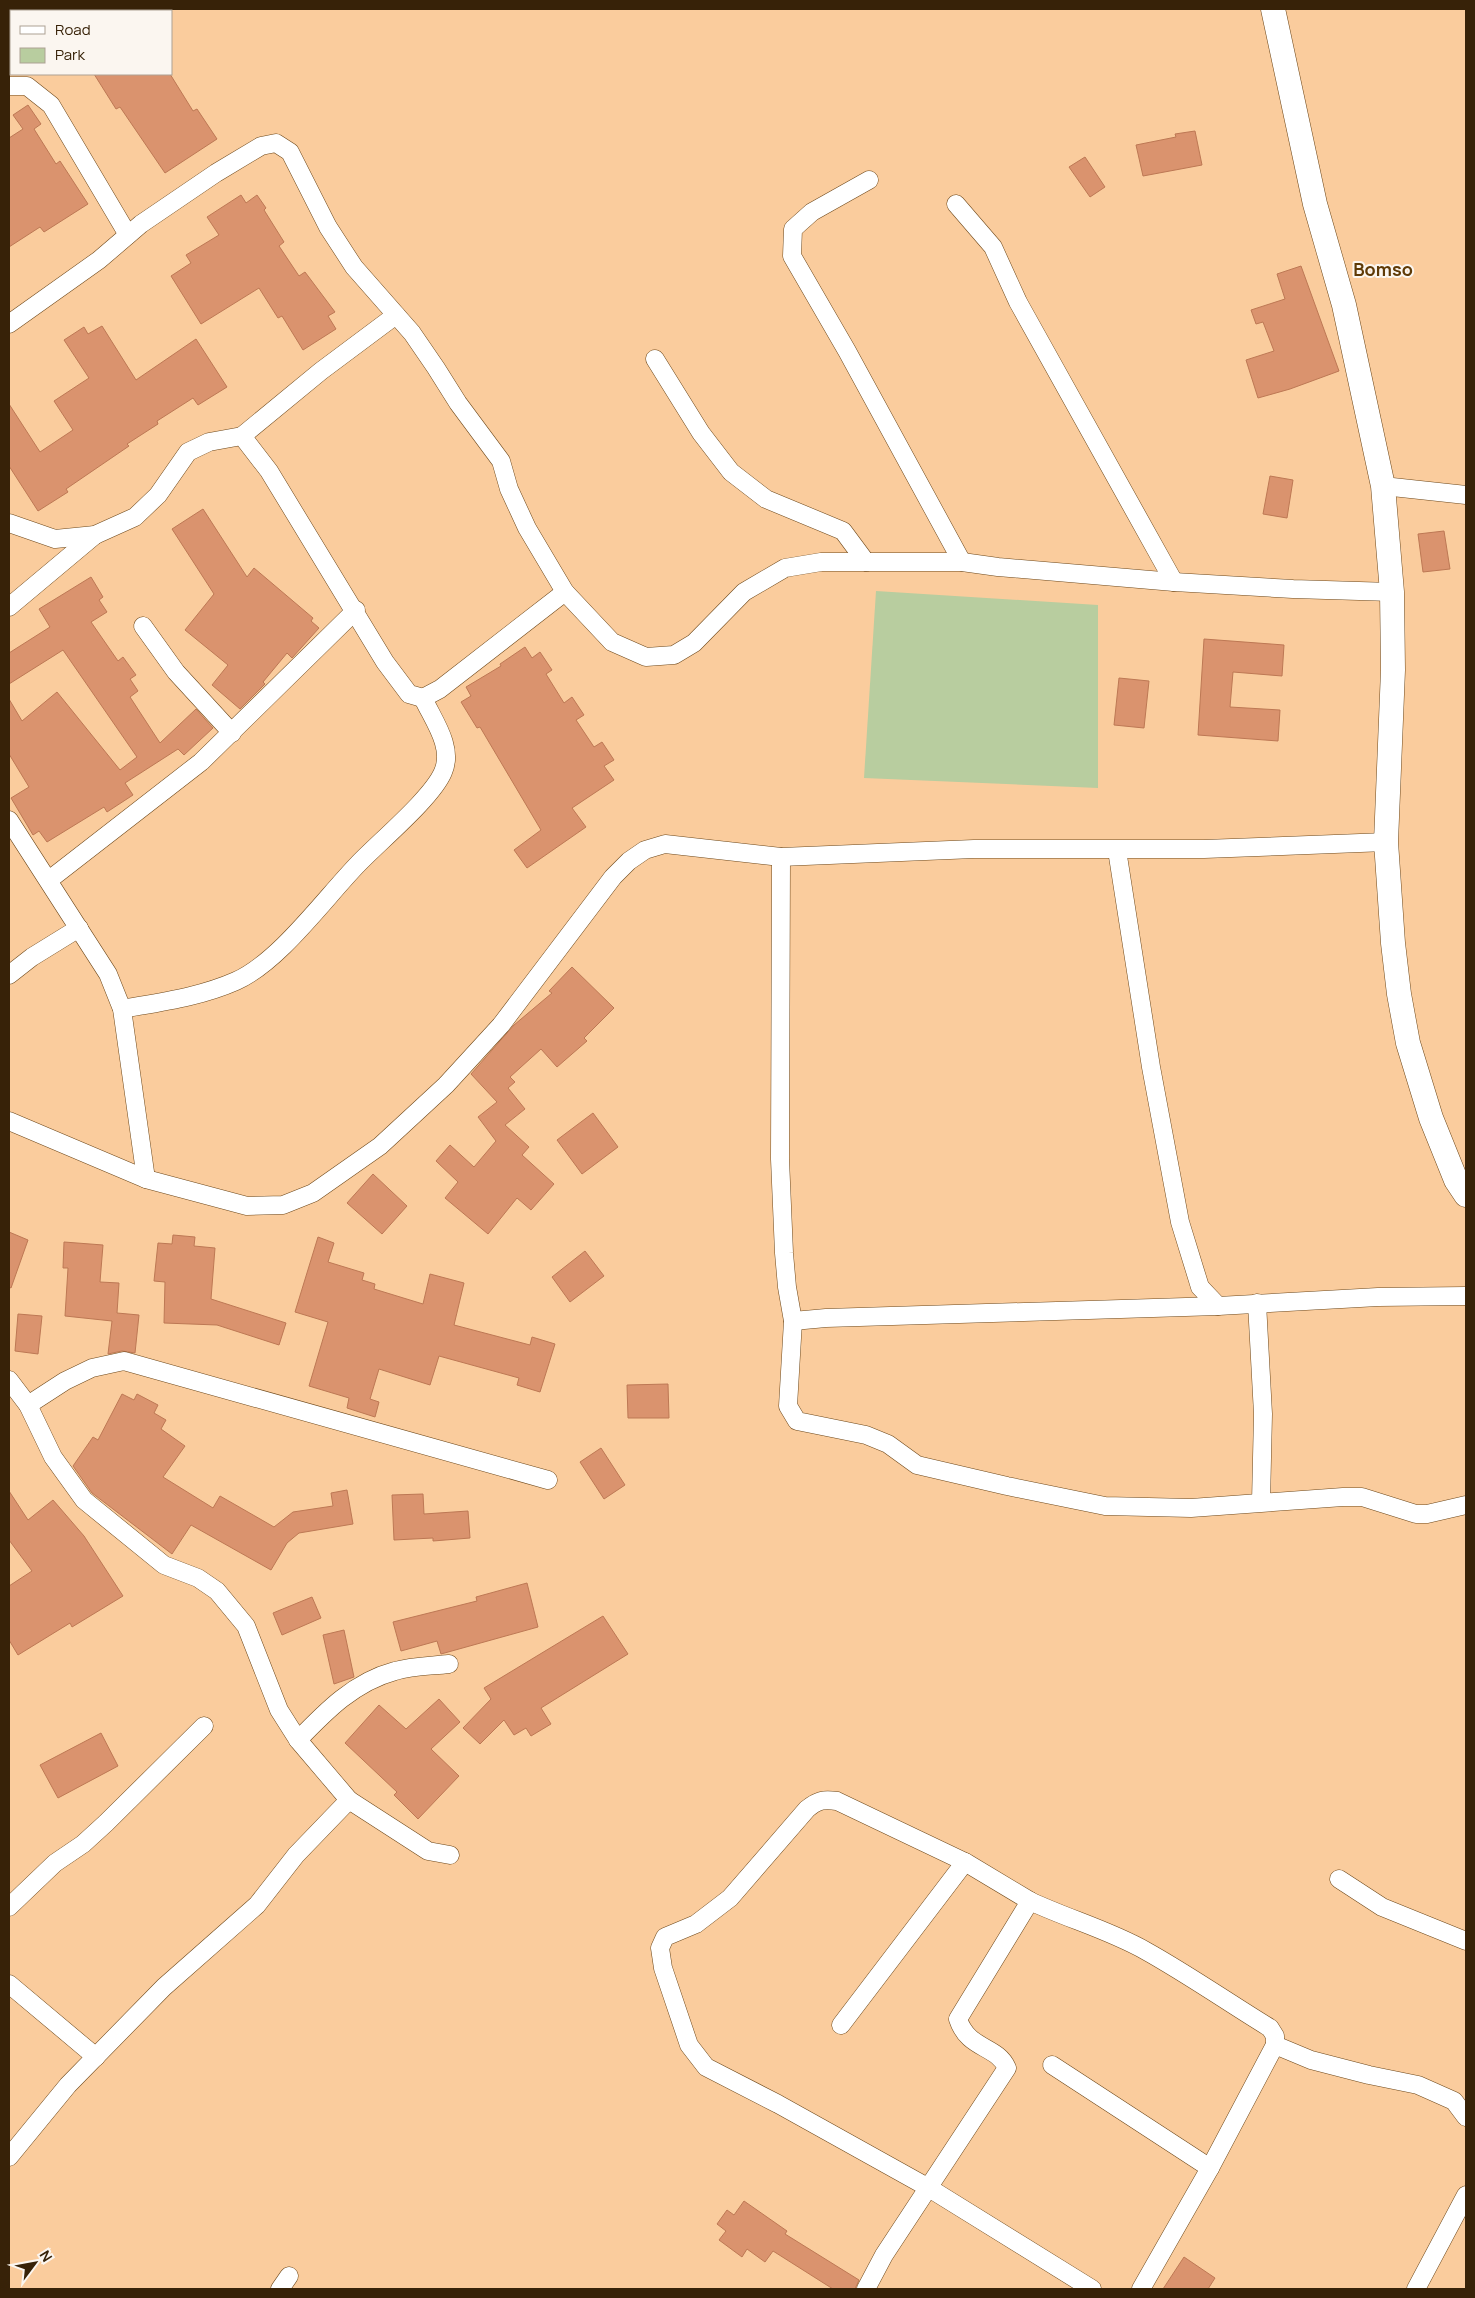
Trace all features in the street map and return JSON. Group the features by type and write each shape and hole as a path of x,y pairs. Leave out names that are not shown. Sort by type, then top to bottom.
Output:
{"street":[{"path":"1273,9 1315,204 1344,305 1383,486 1392,592 1393,670 1386,842 1393,943 1408,1043 1431,1118 1456,1180 1466,1195"},
{"path":"9,86 27,86 52,105 128,235"},
{"path":"9,324 99,260 128,235 224,169 261,146 276,143 290,152 328,227 354,267 396,315 432,361 458,403 500,461 509,489 527,528 565,592 612,642 646,657 674,655 694,643 744,592 785,568 821,562 962,562 998,567 1174,582 1293,590 1392,592"},
{"path":"869,180 812,212 793,229 792,256 847,351 962,562"},
{"path":"956,204 993,246 1018,302 1174,582"},
{"path":"9,607 95,535 135,516 158,495 188,452 209,442 242,436 321,371 396,315"},
{"path":"655,359 701,433 731,472 766,499 843,531 866,562"},
{"path":"242,436 269,471 304,531 356,610 385,662 409,694 423,698 440,689 565,592"},
{"path":"1383,486 1466,495"},
{"path":"9,523 55,539 95,535"},
{"path":"49,880 201,762 356,610"},
{"path":"143,626 176,672 232,733"},
{"path":"122,1009 179,999 237,981 259,968 293,936 358,864 426,796 444,772 446,747 423,698"},
{"path":"9,820 108,974 122,1009 146,1179"},
{"path":"9,1121 146,1179 247,1206 283,1205 313,1193 380,1146 446,1084 501,1025 613,877 629,861 645,850 665,844 780,858 974,849 1204,849 1386,842"},
{"path":"1117,850 1151,1067 1180,1222 1200,1287 1218,1306"},
{"path":"780,858 780,1159 785,1261 793,1321 788,1406 796,1421 866,1435 888,1444 917,1465 1105,1506 1191,1508 1362,1497 1416,1514 1427,1514 1466,1505"},
{"path":"9,975 32,957 79,928"},
{"path":"793,1321 1218,1306 1378,1297 1466,1296"},
{"path":"1257,1303 1263,1414 1261,1502"},
{"path":"28,1406 65,1381 92,1368 124,1361 548,1480"},
{"path":"9,1380 28,1406 53,1457 84,1500 164,1565 198,1578 217,1591 246,1626 279,1710 298,1740 349,1800 428,1851 450,1855"},
{"path":"298,1740 332,1706 369,1680 396,1670 449,1664"},
{"path":"9,1907 55,1863 83,1844 106,1823 204,1726"},
{"path":"1092,2289 928,2188 778,2104 706,2067 690,2045 663,1968 660,1948 664,1937 696,1924 730,1898 815,1802 822,1799 837,1801 965,1862 1030,1901 1058,1914 1091,1925 1146,1950 1270,2028 1275,2036 1274,2045 1210,2168 1141,2289"},
{"path":"9,2157 68,2084 164,1987 257,1905 296,1855 349,1800"},
{"path":"841,2025 965,1862"},
{"path":"1339,1879 1382,1907 1466,1941"},
{"path":"866,2289 884,2254 1007,2068 1003,2059 968,2038 962,2030 958,2019 1030,1901"},
{"path":"9,1984 96,2057"},
{"path":"1274,2045 1311,2060 1418,2085 1454,2101 1466,2117"},
{"path":"1052,2065 1210,2168"},
{"path":"1416,2289 1466,2195"}],"green space":[{"path":"876,591 1098,605 1098,788 864,778"}],"building":[{"path":"95,75 171,75 193,111 197,109 217,139 165,173 120,107 116,109"},
{"path":"28,105 41,124 34,129 56,164 60,161 88,204 44,232 40,227 9,247 9,138 23,129 13,115"},
{"path":"1195,131 1202,165 1143,176 1136,145 1176,137 1175,134"},
{"path":"1085,157 1105,187 1090,197 1069,167"},
{"path":"241,195 246,203 257,195 284,242 279,246 299,276 305,272 335,312 328,316 336,329 303,350 282,316 278,318 259,288 201,324 171,276 191,263 186,255 219,235 207,217"},
{"path":"1301,266 1339,371 1290,389 1258,398 1246,360 1274,351 1263,322 1256,324 1251,310 1285,299 1277,274"},
{"path":"102,326 136,380 196,339 227,387 198,405 193,398 157,421 158,424 127,444 129,446 66,489 68,492 38,511 9,466 9,404 40,452 73,430 54,401 89,378 64,340 84,327 88,334"},
{"path":"1270,476 1293,480 1287,518 1263,514"},
{"path":"203,509 247,577 254,568 313,618 311,621 319,628 292,658 287,653 263,682 265,684 240,709 212,685 228,665 185,630 214,594 172,529"},
{"path":"1444,531 1450,569 1423,572 1418,534"},
{"path":"91,577 103,597 99,600 107,612 91,622 118,661 123,657 136,675 130,679 138,691 130,697 160,743 196,709 213,728 184,755 178,749 125,783 133,795 107,812 104,807 47,842 39,831 33,835 11,798 29,787 9,754 9,699 22,721 57,692 120,770 137,757 63,650 9,684 9,653 50,627 39,609"},
{"path":"1204,639 1284,645 1282,676 1233,672 1230,707 1280,710 1278,741 1198,735"},
{"path":"525,647 532,658 540,652 552,670 546,674 564,703 572,697 584,715 576,720 594,747 602,742 614,760 604,766 614,780 572,808 586,827 527,868 514,850 541,830 480,727 477,728 461,702 471,696 466,687 501,666 500,664"},
{"path":"1119,678 1149,681 1144,728 1114,725"},
{"path":"572,967 614,1008 584,1038 587,1041 557,1067 541,1049 510,1077 515,1082 508,1088 525,1109 505,1125 529,1147 522,1155 554,1184 531,1210 517,1198 488,1234 445,1198 458,1182 436,1161 450,1145 474,1167 496,1141 478,1117 497,1102 471,1074 514,1025 552,993 549,991"},
{"path":"593,1113 618,1147 582,1174 557,1140"},
{"path":"373,1174 407,1206 382,1234 347,1203"},
{"path":"9,1232 28,1240 11,1288 9,1287"},
{"path":"173,1235 195,1237 194,1246 215,1248 211,1299 286,1323 279,1345 217,1325 164,1323 165,1282 154,1281 158,1243 172,1244"},
{"path":"318,1237 334,1243 328,1262 364,1273 362,1280 375,1284 374,1289 423,1304 430,1274 464,1283 454,1325 530,1345 532,1337 555,1344 540,1392 517,1385 519,1378 439,1356 430,1385 379,1369 370,1399 379,1402 375,1417 347,1408 349,1398 309,1386 328,1322 295,1312"},
{"path":"64,1242 103,1245 100,1282 119,1283 117,1313 139,1315 135,1353 122,1351 108,1354 112,1321 65,1316 68,1268 63,1268"},
{"path":"585,1251 604,1276 570,1302 552,1277"},
{"path":"18,1314 42,1316 38,1354 15,1351"},
{"path":"668,1384 669,1418 628,1418 627,1385"},
{"path":"122,1394 134,1400 137,1394 158,1405 154,1413 166,1420 161,1429 185,1446 163,1477 213,1508 220,1496 274,1527 293,1512 333,1506 331,1493 347,1490 353,1524 299,1533 287,1543 271,1570 191,1525 172,1554 92,1493 73,1466 93,1437 98,1440"},
{"path":"601,1448 625,1485 604,1499 580,1462"},
{"path":"9,1491 28,1520 53,1500 84,1536 123,1596 72,1627 70,1623 18,1655 9,1640 9,1586 32,1571 9,1540"},
{"path":"423,1494 424,1514 468,1511 470,1538 433,1541 433,1538 394,1540 392,1495"},
{"path":"527,1583 538,1627 441,1654 437,1641 401,1651 393,1622 477,1601 476,1597"},
{"path":"312,1597 321,1618 282,1635 273,1613"},
{"path":"603,1616 628,1654 541,1708 551,1724 531,1736 526,1728 514,1735 504,1720 480,1744 463,1728 491,1699 484,1688"},
{"path":"344,1630 354,1677 334,1684 323,1635"},
{"path":"439,1699 460,1722 431,1749 459,1776 418,1819 394,1795 397,1792 345,1743 379,1705 406,1729"},
{"path":"101,1733 118,1766 58,1798 40,1765"},
{"path":"744,2201 787,2231 785,2234 859,2280 855,2289 833,2289 773,2251 765,2262 747,2249 742,2257 719,2240 726,2231 717,2224 727,2210 734,2215"},
{"path":"1184,2257 1215,2278 1208,2289 1163,2289"}],"district":[{"name":"Bomso","path":"1383,269"}]}
